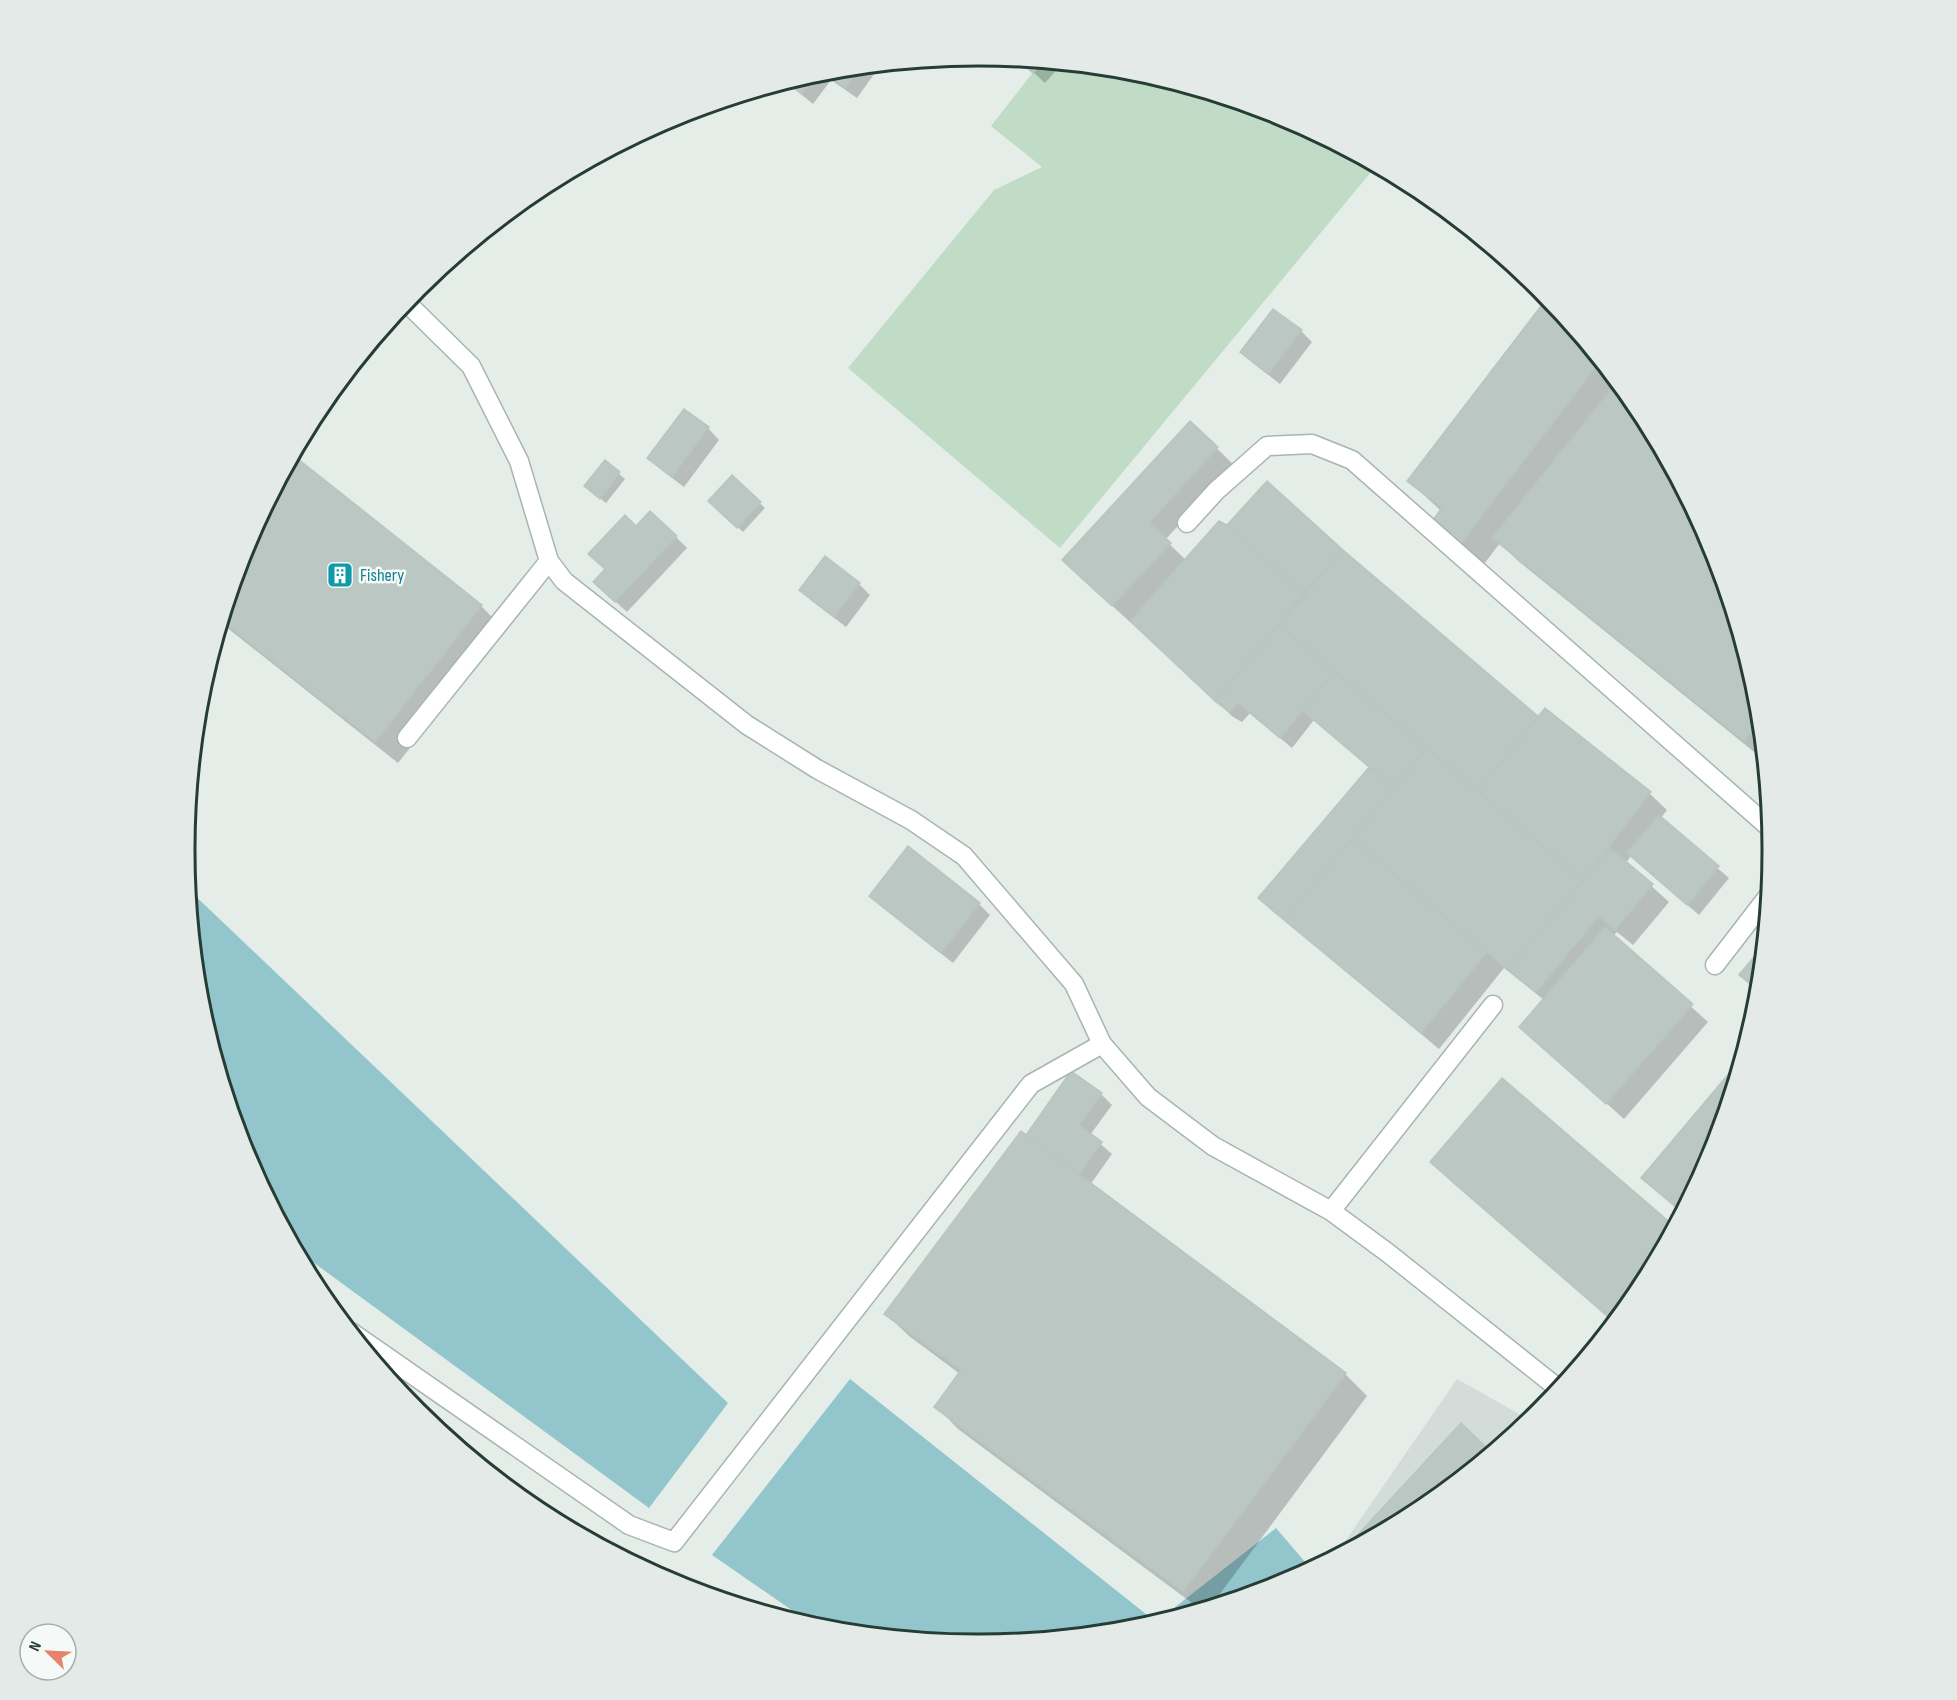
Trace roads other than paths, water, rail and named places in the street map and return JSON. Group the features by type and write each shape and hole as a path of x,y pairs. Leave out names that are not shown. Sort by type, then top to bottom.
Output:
{"lane":[{"path":"412,308 471,366 519,461 549,561 564,581 747,725 817,770 911,820 964,855 1074,984 1102,1044 1148,1097 1212,1146 1331,1211 1388,1253 1552,1384"},
{"path":"1186,523 1216,491 1268,446 1312,444 1352,460 1761,821"},
{"path":"407,738 549,561"},
{"path":"1715,965 1761,906"},
{"path":"1331,1211 1493,1005"},
{"path":"373,1348 629,1525 674,1542 1031,1084 1102,1044"}],"water":[{"path":"196,897 728,1403 649,1508 312,1261 275,1197 236,1102 221,1053 210,1003 201,952"},
{"path":"850,1379 1147,1615 1081,1627 1030,1632 978,1634 876,1627 793,1611 712,1555"},
{"path":"1276,1528 1305,1562 1231,1592 1173,1609"}],"place":[{"name":"Fishery","path":"340,575"}]}
